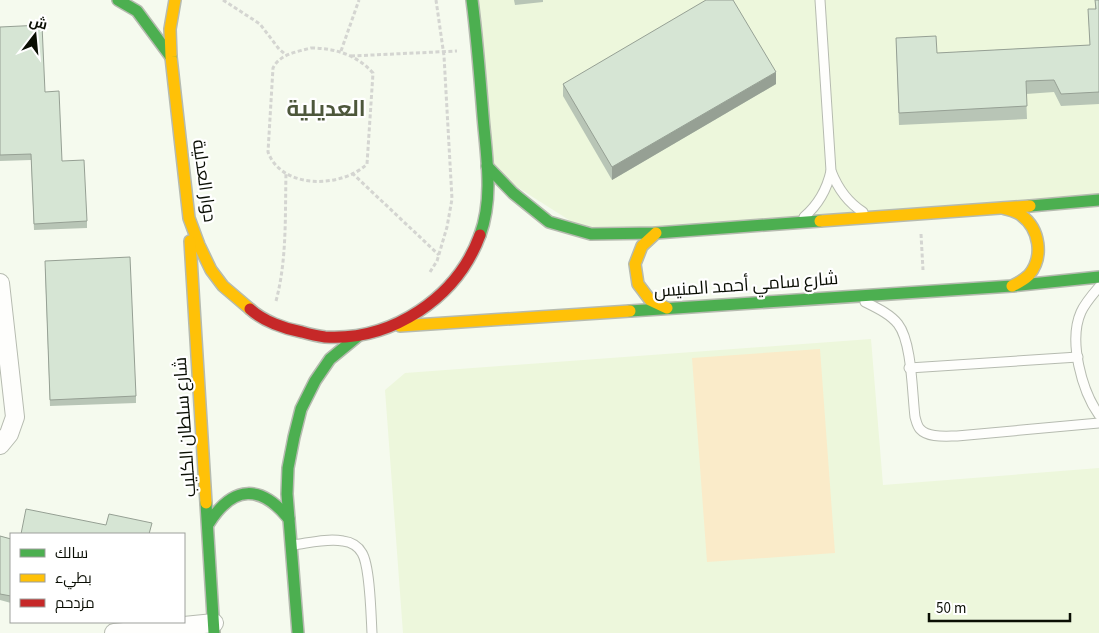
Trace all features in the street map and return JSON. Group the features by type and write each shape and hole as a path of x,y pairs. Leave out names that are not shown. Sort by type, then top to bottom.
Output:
{"main road":[{"path":"118,0 137,11 171,57"},
{"name":"دوار العدلية","path":"175,0 170,29 171,57 189,218 196,242 222,285 240,303 284,328 308,335 333,338 358,336 395,326 430,306 458,278 477,244 487,205 487,166 472,0"},
{"path":"487,166 513,194 549,222 591,234 656,233 1099,200"},
{"path":"1003,208 1020,214 1033,226 1039,243 1037,261 1028,276 1012,286"},
{"name":"شارع سلطان الكليب","path":"189,218 214,628"},
{"path":"656,233 642,246 638,255 635,264 638,284 650,300 668,308"},
{"name":"شارع سامي أحمد المنيس","path":"395,326 1012,286 1099,277"},
{"path":"298,633 287,494 288,468 301,409 315,381 330,359 358,336"},
{"path":"208,523 214,512 223,502 235,496 248,493 272,500 282,508 290,519"}],"street":[{"path":"0,283 15,417 9,434 0,445"},
{"path":"114,633 214,628"}],"lane":[{"path":"795,223 806,215 819,201 828,183 831,171 820,0"},
{"path":"831,171 843,194 852,204 863,212 875,216"},
{"path":"1099,287 1087,301 1080,314 1076,328 1078,357 1083,384 1090,401 1099,415"},
{"path":"854,296 885,312 898,323 907,342 915,417 919,428 927,434 957,436 1099,423"},
{"path":"910,368 1078,357"},
{"path":"292,545 334,540 345,541 356,546 363,554 366,566 372,633"}],"path":[{"path":"222,0 260,24 279,49 286,55"},
{"path":"341,52 359,0"},
{"path":"427,275 439,255 452,199 444,52 436,0"},
{"path":"311,48 341,52 366,65 373,73 367,164 362,169 323,182 310,181 286,173 271,159 268,152 273,68 276,62 286,55 311,48"},
{"path":"351,56 478,50"},
{"path":"268,320 274,309 282,280 286,173"},
{"path":"352,173 439,255 463,268"},
{"path":"920,214 924,292"}],"shaded area":[{"path":"474,0 1099,0 1099,200 591,234 487,168"},
{"path":"871,339 883,485 1099,468 1099,633 403,633 385,390 405,373"},
{"path":"820,349 835,553 707,562 692,358"}],"building":[{"path":"706,0 733,0 776,72 612,167 563,84"},
{"path":"1095,0 1099,0 1099,92 1061,94 1054,80 1026,81 1027,106 899,113 896,38 936,36 937,53 1090,45 1088,9 1096,9"},
{"path":"42,25 45,92 59,91 62,161 84,160 87,221 34,224 31,154 0,155 0,27"},
{"path":"130,257 136,396 50,400 45,261"},
{"path":"26,509 106,525 109,514 152,523 149,533 21,533"},
{"path":"0,536 10,539 10,596 0,594"}],"traffic: fast":[{"path":"118,0 137,11 171,57"},
{"path":"472,0 488,176 487,206 480,235"},
{"path":"487,166 513,193 549,222 591,234 656,233 820,221"},
{"path":"1030,206 1099,200"},
{"path":"630,311 1012,286 1099,277"},
{"path":"298,633 287,494 288,468 294,437 301,409 315,381 330,359 358,336"},
{"path":"209,523 218,510 228,501 237,496 248,494 258,495 268,500 289,519"},
{"path":"206,503 214,633"}],"traffic: slow":[{"path":"175,0 170,29 171,57 189,218 211,270 223,286 250,309"},
{"path":"820,221 1030,206"},
{"path":"1003,208 1021,215 1032,228 1038,243 1037,260 1034,268 1027,277 1012,286"},
{"path":"656,233 642,246 635,264 638,284 650,300 667,308"},
{"path":"190,241 206,503"},
{"path":"400,326 630,311"}],"traffic: jam":[{"path":"250,309 274,324 319,336 350,336 374,332 397,323 419,311 439,296 456,278 469,258 480,235"}],"district":[{"name":"العديلية","path":"326,109"}]}
